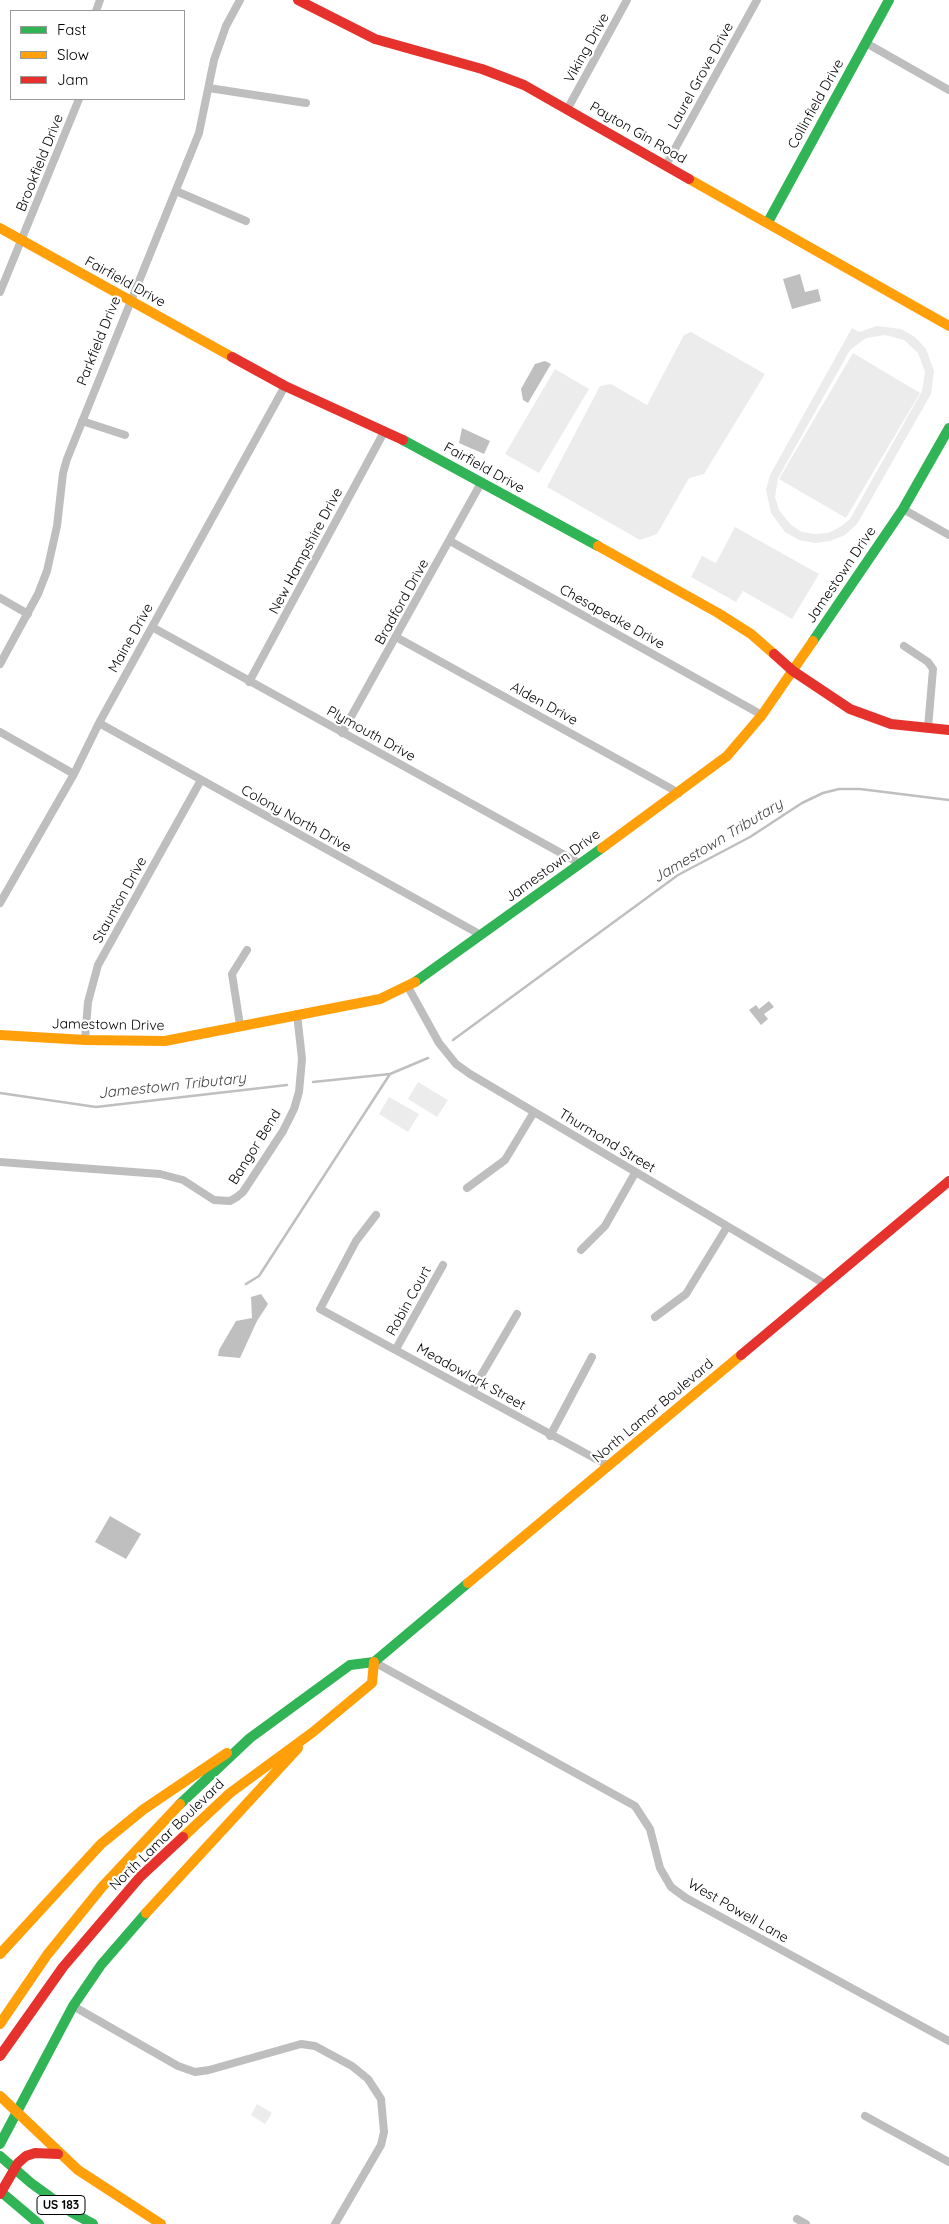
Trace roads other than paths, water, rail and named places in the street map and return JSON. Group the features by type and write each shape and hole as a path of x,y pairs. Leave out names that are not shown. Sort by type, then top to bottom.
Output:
{"main road":[{"name":"Collinfield Drive","path":"768,222 889,0"},
{"name":"Payton Gin Road","path":"303,1 375,39 500,75 524,85 568,108 949,326"},
{"name":"Fairfield Drive","path":"0,228 285,386 422,449 739,626 769,648 793,671 837,702 863,716 891,724 949,730"},
{"name":"Jamestown Drive","path":"0,1034 85,1040 165,1041 240,1024 380,999 408,987 728,756 762,715 903,509 949,428"},
{"name":"North Lamar Boulevard","path":"0,2024 48,1955 102,1887 168,1816 250,1738 350,1665 374,1662 949,1181"},
{"name":"North Lamar Boulevard","path":"0,2056 63,1967 140,1877 230,1793 313,1732 372,1683 374,1662"},
{"path":"0,2144 73,2006 101,1965 313,1732"},
{"path":"0,1954 83,1862 119,1828 173,1789 250,1738"},
{"path":"2,2098 58,2154 102,2188 161,2224"},
{"path":"0,2193 18,2163 26,2156 36,2153 58,2154"},
{"name":"US 183","path":"0,2156 31,2183 71,2212 93,2224"},
{"name":"US 183","path":"0,2193 39,2224"}],"street":[{"name":"Parkfield Drive","path":"0,664 38,594 49,563 57,526 63,474 82,421 199,133 214,60 220,42 240,0"},
{"name":"Viking Drive","path":"568,108 627,0"},
{"name":"Laurel Grove Drive","path":"666,165 757,0"},
{"path":"866,43 949,90"},
{"path":"209,88 306,103"},
{"name":"Brookfield Drive","path":"0,292 79,100"},
{"path":"176,191 246,221"},
{"name":"Maine Drive","path":"0,903 74,774 99,723 285,386"},
{"path":"82,421 124,435"},
{"name":"New Hampshire Drive","path":"249,682 384,432"},
{"name":"Bradford Drive","path":"342,733 481,482"},
{"path":"903,509 949,535"},
{"name":"Chesapeake Drive","path":"450,541 762,715"},
{"path":"0,598 28,614"},
{"name":"Plymouth Drive","path":"152,627 579,863"},
{"name":"Alden Drive","path":"396,637 679,793"},
{"path":"904,646 928,662 933,669 928,728"},
{"name":"Colony North Drive","path":"99,723 481,935"},
{"path":"0,732 74,774"},
{"name":"Staunton Drive","path":"85,1040 88,1002 98,965 201,780"},
{"path":"240,1024 232,974 247,950"},
{"name":"Thurmond Street","path":"408,987 432,1032 456,1064 635,1173 825,1284"},
{"name":"Bangor Bend","path":"0,1162 160,1174 183,1180 214,1200 230,1201 243,1192 283,1131 294,1109 299,1092 302,1067 297,1014"},
{"path":"467,1188 505,1160 534,1112"},
{"path":"581,1250 605,1226 635,1173"},
{"name":"Meadowlark Street","path":"376,1215 356,1241 320,1309 396,1349 550,1436 609,1466"},
{"path":"655,1317 686,1294 727,1227"},
{"name":"Robin Court","path":"396,1349 444,1265"},
{"path":"472,1391 517,1314"},
{"path":"550,1436 592,1357"},
{"name":"West Powell Lane","path":"374,1662 635,1806 650,1829 660,1868 670,1886 686,1898 949,2041"},
{"path":"73,2006 178,2066 195,2072 209,2070 301,2044 315,2046 352,2066 368,2079 381,2098 384,2132 381,2145 335,2224"},
{"path":"864,2116 949,2162"},
{"path":"798,2219 806,2224"}],"waterway":[{"name":"Jamestown Tributary","path":"453,1040 678,875 750,837 802,803 823,793 839,789 860,789 949,800"},
{"name":"Jamestown Tributary","path":"313,1082 390,1074 428,1058"},
{"path":"246,1284 259,1276 390,1074"},
{"name":"Jamestown Tributary","path":"0,1093 96,1107 287,1085"}]}
